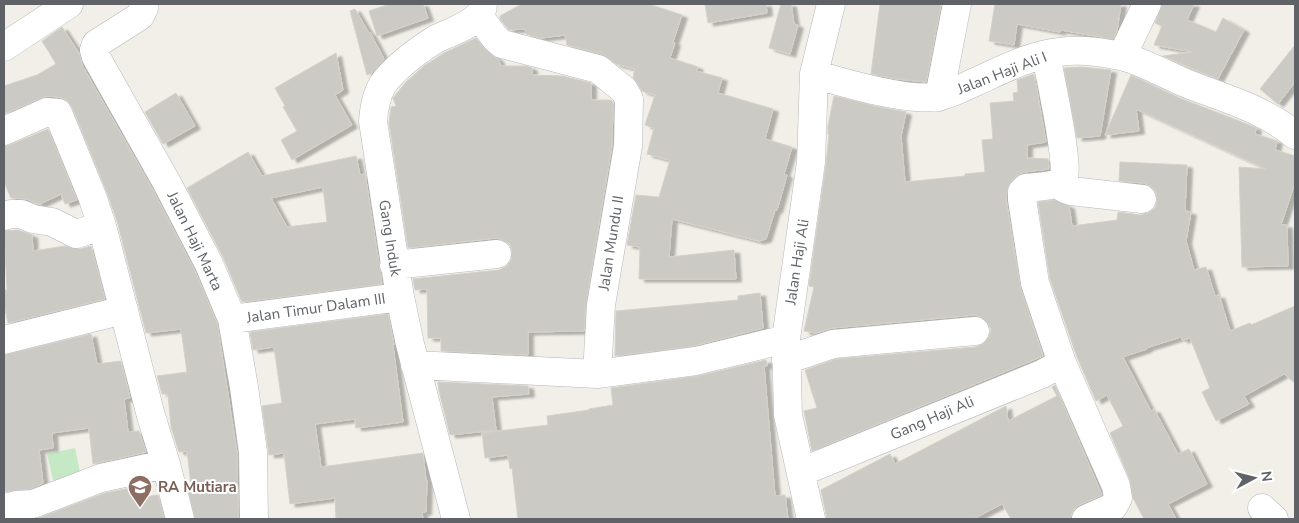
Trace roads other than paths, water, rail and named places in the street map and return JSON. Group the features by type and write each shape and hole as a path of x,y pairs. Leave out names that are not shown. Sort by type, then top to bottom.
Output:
{"street":[{"path":"4,47 69,4"},
{"name":"Jalan Haji Marta","path":"143,4 144,8 140,16 96,44 94,50 209,264 232,319 254,461 254,519"},
{"name":"Jalan Haji Ali","path":"811,519 788,415 786,349 812,162 814,74 831,4"},
{"path":"939,96 957,4"},
{"path":"1122,56 1147,4"},
{"name":"Gang Induk","path":"456,519 415,365 400,297 375,144 373,121 375,103 383,85 404,61 436,40 468,24 481,10"},
{"name":"Jalan Mundu II","path":"481,10 495,38 502,44 598,69 624,90 629,100 628,146 601,305 597,374"},
{"name":"Jalan Haji Ali I","path":"814,74 898,95 939,96 965,87 1013,65 1061,51 1122,56 1256,110 1281,123 1295,135"},
{"path":"1046,55 1064,154 1065,189 1071,192 1142,199"},
{"path":"4,130 47,112 58,113 92,196 102,226 151,416 180,519"},
{"path":"1064,180 1058,184 1026,188 1022,192 1022,199 1035,283 1062,363 1099,445 1118,494 1116,504 1113,507 1086,519"},
{"path":"4,216 21,214 33,219 52,222 76,234 102,226"},
{"path":"394,265 497,254"},
{"name":"Jalan Timur Dalam III","path":"232,319 400,297"},
{"path":"4,340 124,310"},
{"path":"415,365 597,374 786,349 975,331"},
{"name":"Gang Haji Ali","path":"801,472 1042,374 1062,363"},
{"path":"4,508 33,504 101,478 166,464"}],"place":[{"name":"RA Mutiara","path":"140,508"}]}
